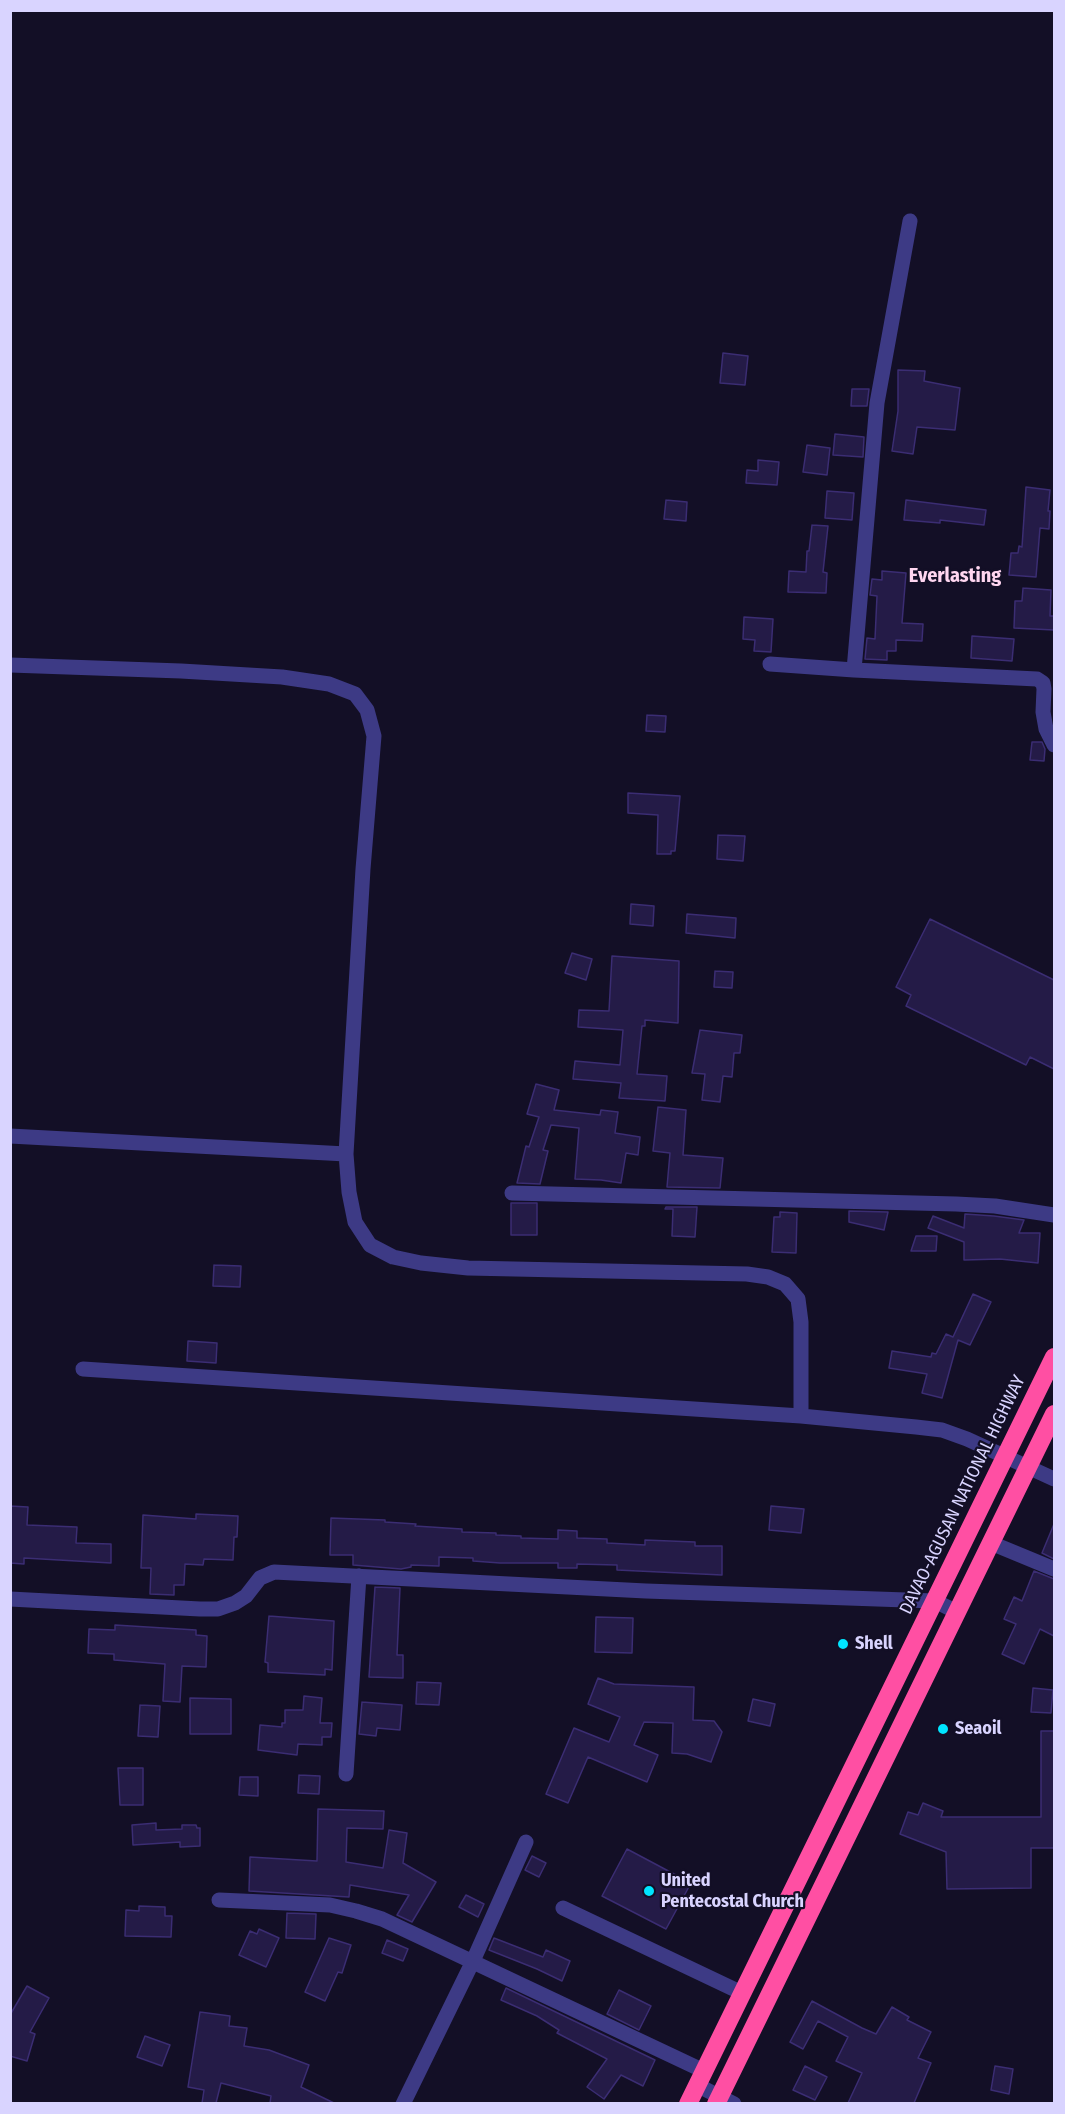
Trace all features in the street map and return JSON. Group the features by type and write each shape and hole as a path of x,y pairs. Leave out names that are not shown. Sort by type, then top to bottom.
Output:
{"highway":[{"name":"DAVAO-AGUSAN NATIONAL HIGHWAY","path":"688,2103 1054,1357"},
{"path":"723,2101 1054,1414"}],"street":[{"path":"854,670 877,403 910,221"},
{"path":"770,664 1037,679 1042,683 1044,689 1043,712 1046,729 1054,745"},
{"path":"10,665 282,677 328,684 355,694 367,710 374,736 363,869 346,1154 349,1192 355,1222 370,1245 393,1257 421,1263 468,1268 747,1274 768,1277 785,1284 798,1299 801,1416"},
{"path":"10,1136 346,1154"},
{"path":"512,1193 956,1204 995,1206 1054,1215"},
{"path":"83,1368 801,1416 942,1430 1006,1456 1054,1479"},
{"path":"991,1543 1054,1569"},
{"path":"10,1599 218,1609 246,1596 260,1578 274,1572 646,1591 935,1601 957,1612"},
{"path":"346,1774 359,1576"},
{"path":"403,2103 473,1961 526,1842"},
{"path":"219,1900 330,1905 382,1919 473,1961 700,2078 723,2101"},
{"path":"562,1908 742,1993"}],"building":[{"path":"723,353 748,356 745,385 720,383"},
{"path":"898,370 925,371 924,381 960,388 955,430 917,427 913,454 892,451 898,411"},
{"path":"852,389 869,389 867,406 851,406"},
{"path":"835,434 864,437 863,457 833,455"},
{"path":"807,445 830,448 827,475 803,472"},
{"path":"758,460 779,462 777,485 746,483 747,470 758,471"},
{"path":"1026,487 1050,490 1049,529 1040,528 1036,577 1009,575 1011,553 1018,553 1019,546 1022,547"},
{"path":"827,491 854,493 852,520 825,518"},
{"path":"666,500 687,502 686,521 664,519"},
{"path":"906,500 986,510 984,525 940,520 940,523 904,520"},
{"path":"812,525 828,526 823,572 827,573 826,593 788,592 789,571 806,572"},
{"path":"882,571 906,573 902,623 923,624 922,641 896,640 896,651 887,651 887,660 865,659 867,638 875,639 877,596 870,595 872,579 882,580"},
{"path":"1023,588 1051,590 1050,616 1054,616 1054,630 1014,628 1015,601 1022,601"},
{"path":"744,617 773,619 771,652 754,651 755,640 743,639"},
{"path":"972,636 1014,639 1012,661 971,658"},
{"path":"647,715 666,716 665,732 646,731"},
{"path":"1032,742 1042,742 1045,749 1044,761 1030,760"},
{"path":"628,793 680,796 675,851 671,851 671,854 657,854 658,815 628,813"},
{"path":"718,835 745,836 743,861 717,859"},
{"path":"631,904 654,906 653,926 630,924"},
{"path":"687,914 736,918 735,938 686,933"},
{"path":"930,919 1054,980 1054,1069 1030,1057 1026,1065 906,1006 911,995 896,987"},
{"path":"572,953 592,959 586,980 565,973"},
{"path":"612,956 679,961 678,1023 645,1020 645,1026 642,1026 637,1074 667,1076 665,1101 619,1098 621,1083 573,1079 575,1061 620,1065 623,1030 578,1027 579,1010 609,1011"},
{"path":"715,971 733,972 732,988 714,987"},
{"path":"700,1030 742,1035 740,1053 734,1053 732,1077 723,1076 720,1102 702,1100 705,1074 692,1073"},
{"path":"536,1084 559,1090 554,1110 600,1115 601,1110 618,1112 615,1133 640,1137 638,1155 626,1153 621,1183 575,1179 579,1128 551,1125 543,1150 548,1151 540,1184 517,1183 526,1146 529,1147 539,1117 527,1114"},
{"path":"658,1107 686,1110 683,1155 723,1158 720,1188 667,1187 670,1153 653,1151"},
{"path":"511,1203 537,1203 537,1235 511,1235"},
{"path":"666,1207 697,1207 695,1237 672,1236 673,1209 665,1209"},
{"path":"849,1211 888,1212 884,1230 849,1222"},
{"path":"780,1212 797,1213 796,1253 772,1252 774,1217 780,1217"},
{"path":"965,1214 1024,1220 1019,1233 1040,1233 1038,1263 1000,1259 964,1260 964,1242 928,1228 933,1216 964,1228"},
{"path":"916,1236 937,1236 936,1251 911,1251"},
{"path":"214,1265 241,1266 240,1287 213,1286"},
{"path":"973,1294 991,1302 970,1345 958,1340 942,1398 922,1393 927,1374 889,1368 892,1351 931,1357 932,1353 936,1354 946,1334 953,1337"},
{"path":"188,1341 217,1343 216,1363 187,1361"},
{"path":"10,1506 28,1507 27,1525 77,1527 76,1543 111,1544 111,1563 24,1558 24,1564 10,1563"},
{"path":"771,1506 804,1509 801,1533 769,1530"},
{"path":"196,1514 238,1516 233,1560 204,1559 203,1565 185,1564 184,1585 174,1585 174,1595 150,1594 151,1568 141,1568 143,1515 196,1519"},
{"path":"331,1518 385,1520 385,1522 416,1524 415,1526 462,1529 462,1532 496,1533 496,1535 521,1536 521,1538 558,1539 558,1530 577,1531 577,1538 607,1539 607,1543 645,1545 645,1540 695,1542 695,1546 722,1546 722,1575 617,1570 617,1565 577,1564 577,1568 558,1568 558,1563 500,1563 473,1561 473,1558 439,1557 439,1566 411,1565 411,1567 401,1569 353,1565 353,1555 330,1555"},
{"path":"1054,1524 1054,1559 1042,1553"},
{"path":"1034,1571 1054,1579 1054,1636 1040,1629 1024,1664 1002,1654 1016,1624 1004,1619 1014,1597 1022,1601"},
{"path":"375,1587 400,1588 397,1655 403,1655 403,1678 369,1677"},
{"path":"269,1616 334,1621 332,1670 325,1669 325,1675 268,1672 268,1663 265,1662"},
{"path":"596,1617 633,1618 632,1653 595,1652"},
{"path":"115,1625 196,1630 196,1635 207,1636 206,1667 182,1666 180,1702 163,1701 165,1664 114,1660 114,1654 88,1653 89,1629 115,1630"},
{"path":"598,1678 614,1684 694,1687 693,1720 714,1721 722,1732 711,1762 687,1754 672,1753 673,1723 644,1722 634,1745 658,1755 647,1782 588,1757 568,1803 546,1794 574,1728 609,1742 620,1717 588,1704"},
{"path":"417,1682 441,1683 439,1705 416,1704"},
{"path":"1033,1688 1053,1690 1051,1713 1031,1712"},
{"path":"304,1696 322,1698 320,1723 332,1723 331,1737 322,1737 322,1745 298,1744 297,1755 258,1750 260,1725 282,1727 282,1723 285,1723 285,1710 303,1710"},
{"path":"190,1698 231,1699 231,1734 190,1734"},
{"path":"753,1699 775,1704 770,1726 748,1721"},
{"path":"362,1702 402,1705 400,1730 377,1728 376,1736 359,1734"},
{"path":"140,1705 160,1706 158,1737 138,1736"},
{"path":"1041,1731 1054,1731 1054,1848 1031,1848 1031,1888 947,1889 946,1852 900,1834 908,1812 918,1815 923,1803 943,1811 941,1817 1041,1817"},
{"path":"118,1768 143,1768 143,1805 120,1805"},
{"path":"299,1775 320,1776 319,1794 298,1793"},
{"path":"240,1777 258,1777 258,1796 239,1795"},
{"path":"318,1809 384,1811 383,1829 347,1828 346,1862 383,1868 389,1830 407,1833 403,1863 436,1882 412,1922 397,1915 409,1895 350,1885 349,1897 249,1891 250,1857 317,1861"},
{"path":"156,1823 156,1830 182,1829 182,1825 196,1825 200,1828 200,1846 180,1847 180,1842 133,1845 132,1825"},
{"path":"627,1849 691,1883 666,1929 602,1896"},
{"path":"532,1856 546,1863 539,1877 525,1870"},
{"path":"466,1895 484,1904 478,1917 459,1907"},
{"path":"139,1906 165,1907 165,1916 172,1916 171,1937 125,1936 126,1910 139,1911"},
{"path":"287,1913 316,1914 315,1939 286,1938"},
{"path":"259,1929 279,1938 266,1967 239,1955 250,1931 257,1934"},
{"path":"329,1938 351,1945 342,1973 338,1972 325,2001 305,1992"},
{"path":"494,1938 543,1957 546,1950 570,1961 562,1981 489,1950"},
{"path":"387,1940 408,1949 403,1961 382,1953"},
{"path":"27,1986 49,1998 30,2032 35,2034 27,2061 10,2056 10,2015"},
{"path":"506,1988 655,2060 643,2086 621,2075 604,2099 587,2087 607,2059 557,2033 559,2030 537,2016 501,2000"},
{"path":"619,1990 651,2006 639,2030 607,2014"},
{"path":"812,2001 876,2034 892,2007 909,2017 907,2020 931,2032 918,2058 931,2063 914,2103 848,2103 862,2073 836,2061 848,2037 818,2021 803,2049 790,2042"},
{"path":"200,2012 230,2016 229,2026 247,2028 244,2046 269,2050 309,2065 301,2087 334,2103 270,2103 271,2096 221,2083 216,2103 202,2103 204,2090 188,2087"},
{"path":"145,2036 170,2045 162,2066 137,2057"},
{"path":"805,2066 827,2077 815,2100 793,2090"},
{"path":"995,2066 1013,2069 1009,2094 991,2090"}],"place":[{"name":"Shell","path":"843,1644"},
{"name":"Seaoil","path":"943,1729"},
{"name":"United Pentecostal Church","path":"649,1891"}],"district":[{"name":"Everlasting","path":"955,576"}]}
